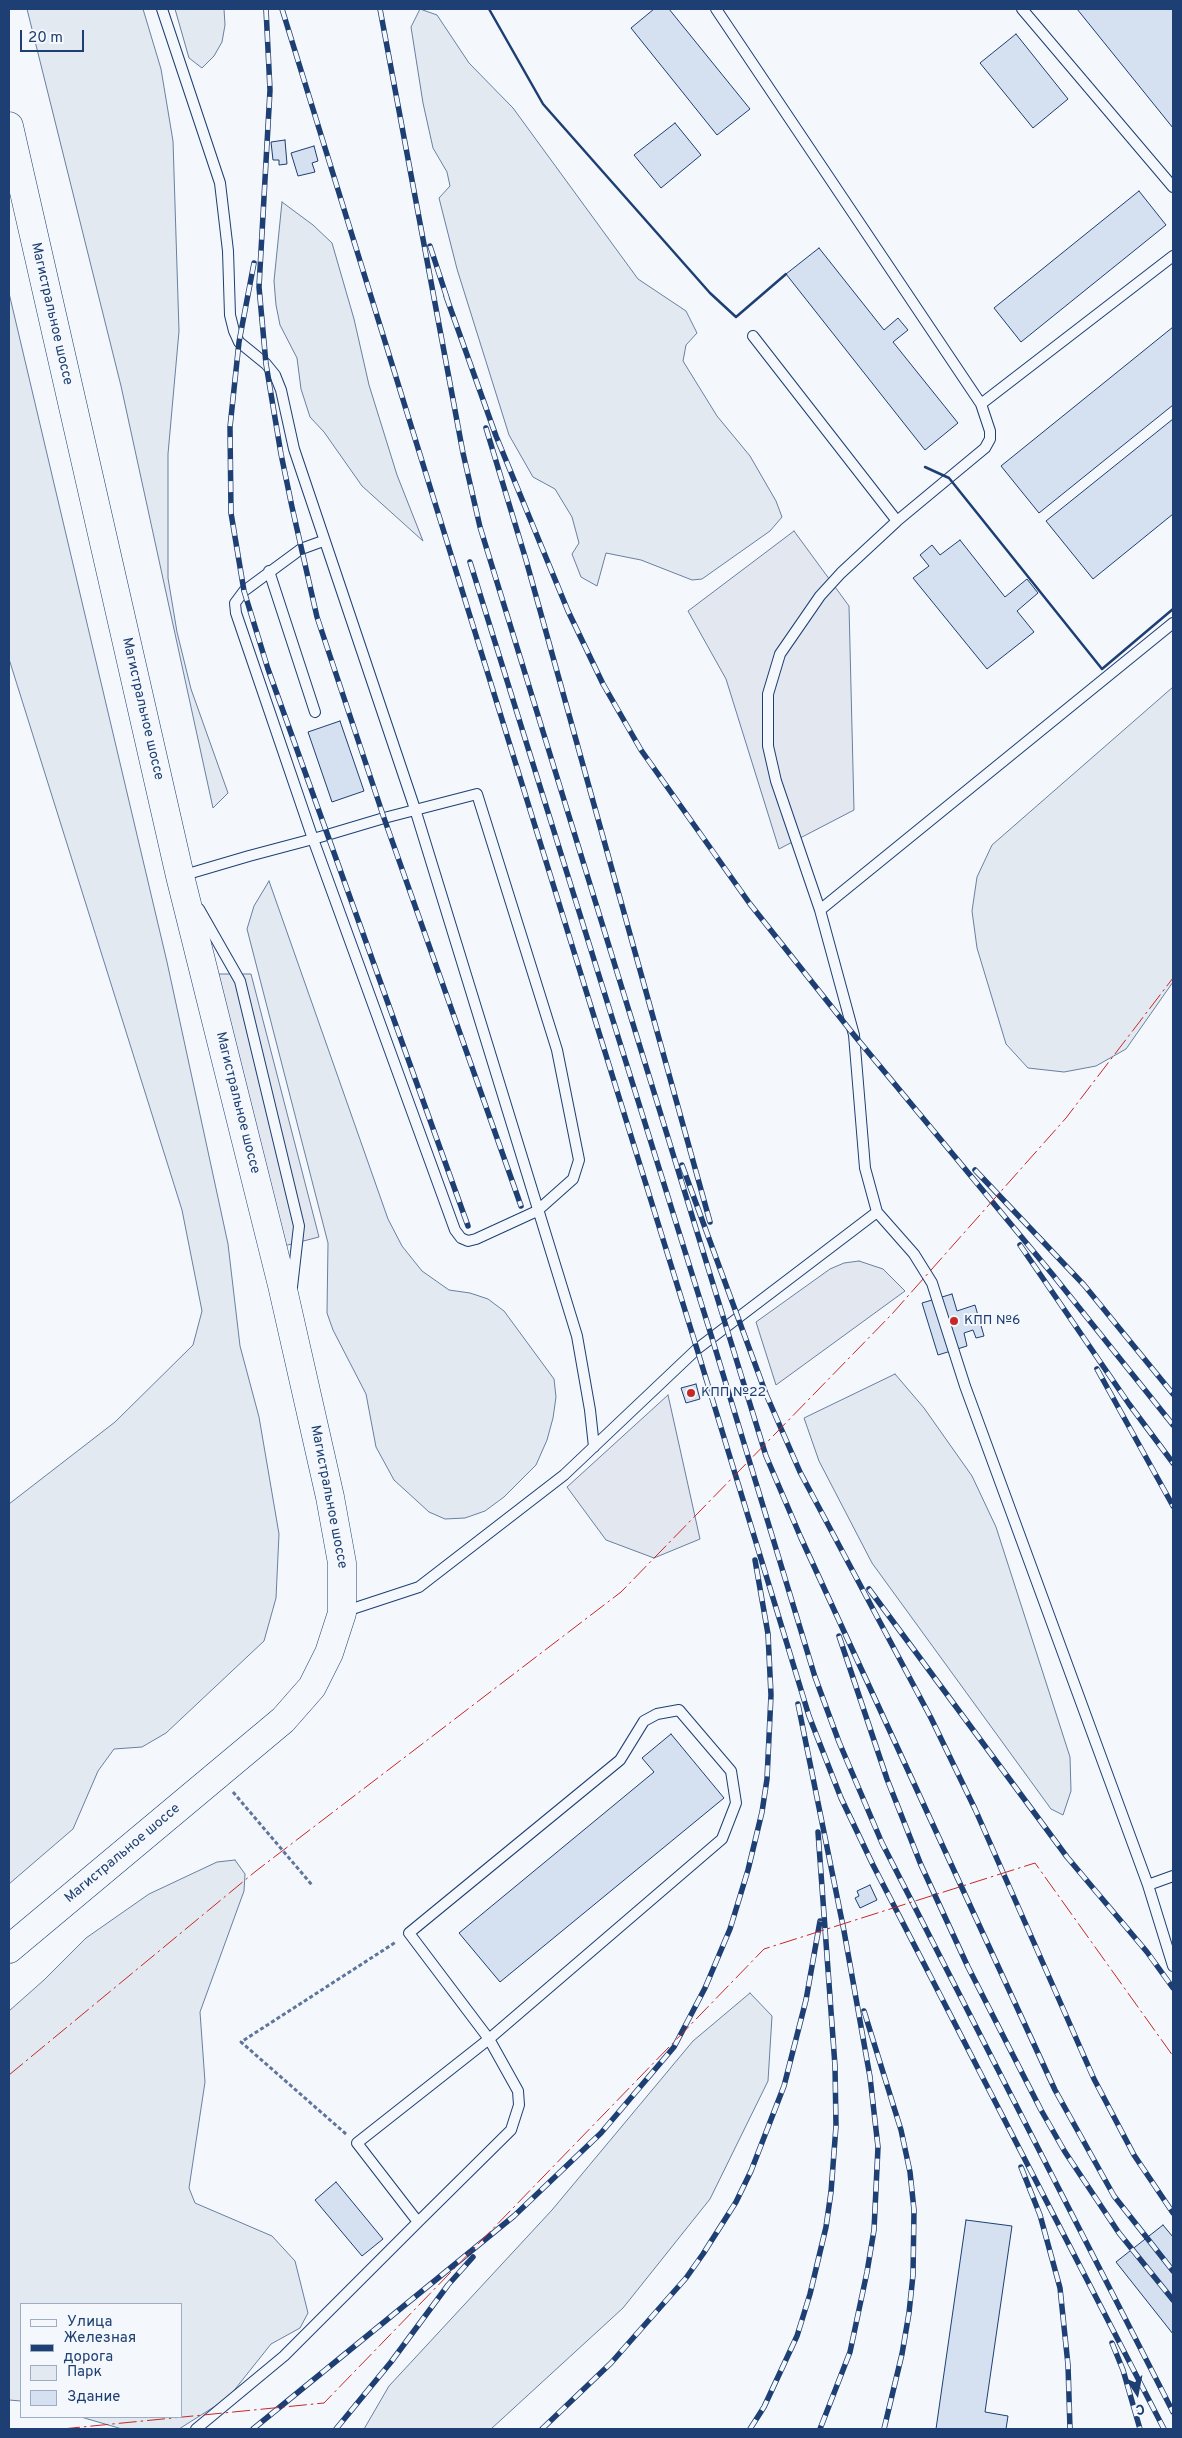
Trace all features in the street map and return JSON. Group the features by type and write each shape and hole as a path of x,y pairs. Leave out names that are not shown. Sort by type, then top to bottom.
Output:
{"main road":[{"name":"Магистральное шоссе","path":"9,126 180,876 289,1315 330,1497 342,1563 342,1613 329,1653 312,1687 283,1720 9,1949"}],"lane":[{"path":"162,9 220,183 228,251 230,315 234,332 239,342 275,374 281,390 294,449 415,810 577,1336 590,1410 594,1446"},
{"path":"716,9 981,404 990,431 990,439 985,448 841,572 806,615 780,654 768,694 768,746 776,780 820,910 854,1035 865,1168 878,1212 914,1254 932,1283 968,1394 1148,1885 1173,1966"},
{"path":"1022,9 1173,187"},
{"path":"981,404 1173,256"},
{"path":"754,336 897,522"},
{"path":"180,876 313,839 415,810 476,794 557,1050 579,1160 573,1179 537,1210 476,1239 468,1241 461,1238 455,1230 313,839 236,613 235,603 238,597 269,571 301,549 324,540"},
{"path":"269,571 315,712"},
{"path":"820,910 1173,623"},
{"path":"342,1613 420,1587 564,1475 698,1349 878,1212"},
{"path":"196,2429 284,2356 511,2130 517,2117 519,2105 518,2091 489,2039 409,1933 620,1760 644,1721 657,1714 679,1710 731,1771 736,1803 722,1840 489,2039 357,2143 418,2222"},
{"path":"1148,1885 1173,1876"}],"path":[{"path":"218,1774 312,1885"},
{"path":"357,2143 241,2042 409,1933"}],"green space":[{"path":"27,9 143,9 161,69 173,141 179,331 168,454 168,578 177,632 191,689 228,793 213,808 121,386"},
{"path":"175,9 224,9 225,25 222,42 214,56 202,68 189,58"},
{"path":"420,9 437,15 469,63 513,108 638,279 686,311 697,333 686,345 683,361 717,416 750,456 776,501 782,517 770,531 702,579 692,580 641,560 606,553 597,586 581,577 572,554 579,543 572,517 555,489 533,477 509,435 457,269 439,198 450,186 447,172 433,148 423,103 411,27"},
{"path":"282,202 313,225 332,243 354,319 369,385 397,475 423,541 362,486 324,432 310,417 301,389 297,358 280,325 276,305 274,281"},
{"path":"9,293 167,962 228,1244 240,1346 259,1417 279,1534 276,1598 264,1641 166,1733 142,1747 114,1749 98,1771 73,1829 9,1884 9,1504 115,1422 193,1345 202,1311 182,1210 9,659"},
{"path":"1173,687 1173,982 1126,1049 1096,1066 1064,1072 1028,1068 1006,1044 977,948 972,911 977,877 992,845"},
{"path":"269,881 388,1219 402,1246 422,1271 449,1290 470,1293 488,1299 504,1311 554,1379 556,1397 553,1418 547,1440 536,1465 504,1497 485,1511 465,1518 445,1519 429,1512 394,1480 376,1447 366,1394 333,1330 327,1313 328,1243 247,929 254,906"},
{"path":"895,1374 924,1408 972,1476 996,1527 1070,1757 1071,1791 1063,1815 1051,1809 872,1563 819,1461 804,1418"},
{"path":"235,1860 245,1874 244,1891 200,2012 205,2082 189,2188 195,2203 272,2236 295,2261 308,2313 300,2328 271,2344 228,2398 179,2429 122,2429 84,2418 182,2418 182,2303 20,2303 20,2401 9,2400 9,2011 44,1980 86,1938 149,1894 217,1862"},
{"path":"750,1993 772,2016 768,2081 710,2199 623,2308 491,2429 364,2429 389,2386 552,2210 693,2041"}],"shaded area":[{"path":"794,531 849,606 854,810 779,849 726,679 688,611"},
{"path":"218,974 251,974 319,1237 284,1246"},
{"path":"859,1261 883,1269 905,1291 776,1385 756,1322 830,1269 844,1263"},
{"path":"668,1395 700,1539 654,1558 606,1540 567,1487"}],"building":[{"path":"654,9 669,9 750,109 717,135 631,28"},
{"path":"1077,9 1173,9 1173,128"},
{"path":"1016,34 1068,99 1033,128 980,63"},
{"path":"675,123 701,155 661,188 634,155"},
{"path":"285,140 287,164 279,165 279,160 273,160 271,142"},
{"path":"314,146 318,161 312,163 315,172 298,176 291,153"},
{"path":"1139,191 1166,225 1021,342 994,308"},
{"path":"819,248 884,330 898,318 908,330 893,342 958,423 925,450 786,274"},
{"path":"1173,327 1173,405 1039,513 1001,466"},
{"path":"1173,419 1173,514 1093,579 1046,521"},
{"path":"960,540 1005,597 1027,579 1038,593 1017,611 1034,632 987,669 913,578 929,566 920,555 932,545 940,555"},
{"path":"340,721 364,791 332,802 308,732"},
{"name":"КПП №6","path":"952,1294 957,1311 975,1305 984,1336 976,1338 973,1330 964,1333 967,1346 938,1355 922,1303"},
{"name":"КПП №22","path":"696,1384 700,1399 686,1403 681,1388"},
{"path":"671,1734 724,1798 500,1982 459,1933 654,1772 642,1758"},
{"path":"870,1885 877,1900 860,1908 855,1898 859,1896 857,1891"},
{"path":"336,2182 383,2239 362,2256 315,2200"},
{"path":"966,2220 1012,2226 985,2412 1008,2416 1006,2429 936,2429"},
{"path":"1163,2225 1173,2237 1173,2334 1116,2262"}],"railway":[{"path":"266,9 270,90 259,287 266,364 292,507 317,617 384,818 521,1206"},
{"path":"282,9 809,1716 841,1798 873,1865 1164,2429"},
{"path":"380,9 463,453 480,527 766,1456 801,1538 1055,2090 1114,2196 1173,2271"},
{"path":"430,246 448,301"},
{"path":"254,263 239,342 230,427 231,513 244,591 268,669 468,1226"},
{"path":"446,296 496,436 568,611 603,684 641,750 750,904 854,1035 1053,1275 1173,1425"},
{"path":"486,428 526,560 710,1222"},
{"path":"470,562 712,1338 815,1677 839,1742 882,1843 1173,2412"},
{"path":"682,1165 766,1394 800,1472 931,1718 975,1809 1094,2079 1134,2155 1173,2213"},
{"path":"975,1170 1084,1285 1173,1394"},
{"path":"1020,1245 1129,1404 1173,1463"},
{"path":"1097,1369 1173,1506"},
{"path":"253,2429 514,2216 601,2133 674,2047 705,1988 730,1929 748,1870 762,1812 767,1779 771,1695 768,1634 755,1560"},
{"path":"869,1589 1067,1857 1147,1952 1173,1988"},
{"path":"839,1636 887,1779 921,1865 968,1967 1041,2110 1065,2152 1119,2233 1173,2300"},
{"path":"798,1704 844,1931 870,2077 878,2147 874,2230 867,2272 850,2352 820,2429"},
{"path":"750,2429 764,2407 797,2336 810,2294 826,2227 831,2192 836,2126 835,2066 818,1832"},
{"path":"542,2429 611,2363 686,2278 736,2202 751,2171 784,2086 806,2000 820,1921"},
{"path":"864,2011 901,2130 910,2172 914,2210 913,2275 909,2313 902,2354 884,2429"},
{"path":"1021,2167 1040,2215 1060,2288 1068,2365 1070,2429"},
{"path":"336,2429 391,2362 448,2285 473,2257"},
{"path":"1112,2343 1123,2370 1140,2429"}],"wall":[{"path":"489,9 543,104 710,293 736,317 786,274"},
{"path":"925,467 949,478 1102,669 1173,609"}],"power":[{"path":"9,2075 256,1871 621,1592 892,1314 1066,1118 1173,978"},
{"path":"182,2417 324,2403 764,1949 1035,1863 1173,2056"},
{"path":"62,2429 173,2418"}],"place":[{"name":"КПП №6","path":"954,1321"},
{"name":"КПП №22","path":"691,1393"}]}
